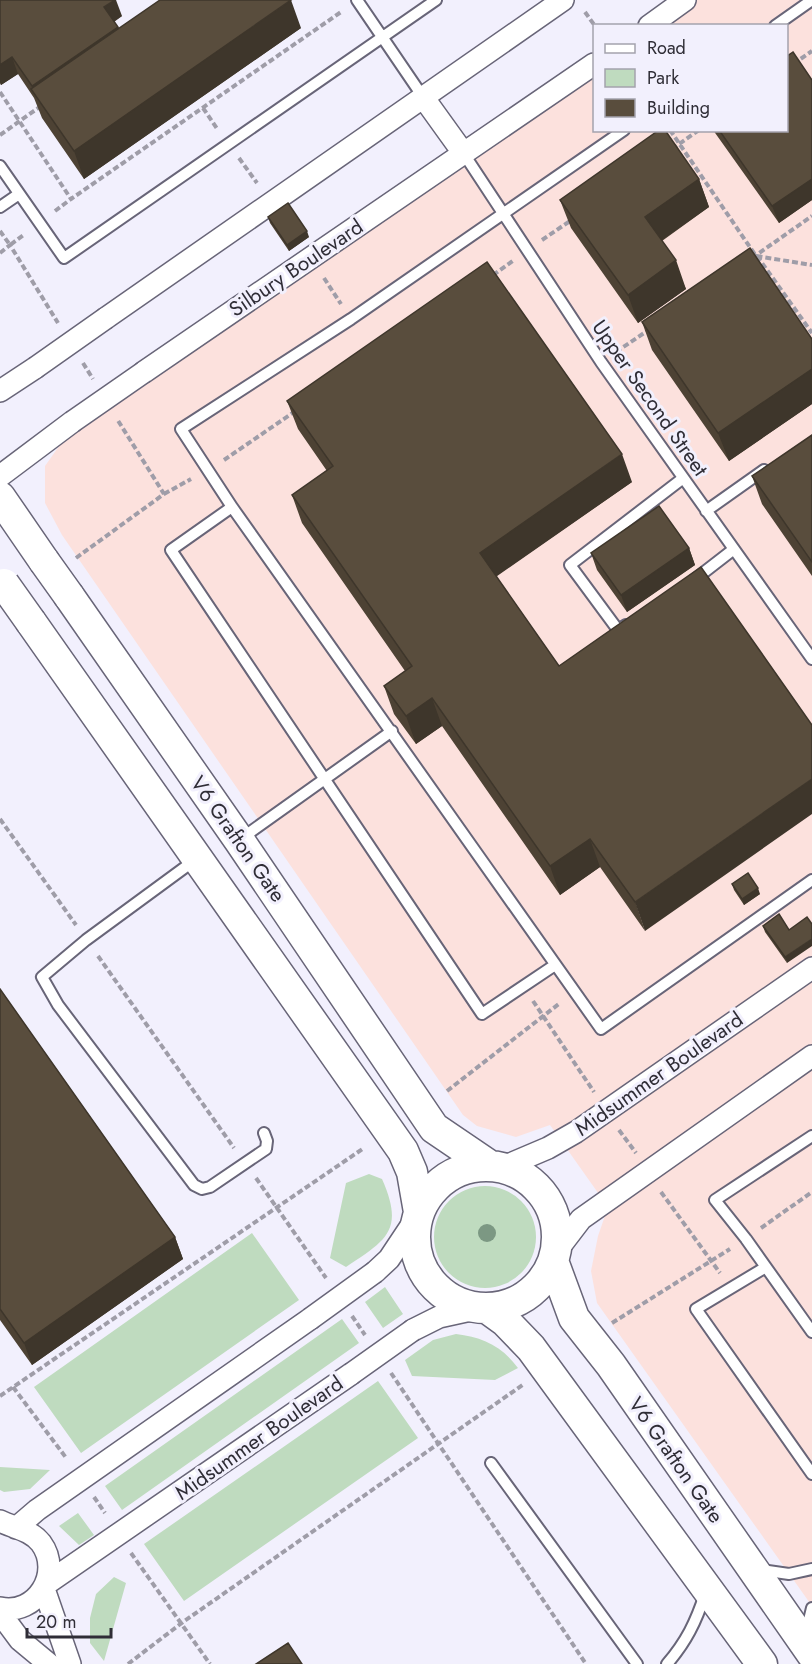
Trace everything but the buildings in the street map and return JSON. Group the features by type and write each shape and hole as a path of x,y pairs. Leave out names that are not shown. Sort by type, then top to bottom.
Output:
{"street":[{"path":"0,391 563,0"},
{"path":"652,24 685,0"},
{"name":"Silbury Boulevard","path":"0,476 144,372 593,65"},
{"path":"423,97 464,154"},
{"name":"V6 Grafton Gate","path":"0,497 56,562 69,596 239,840 434,1128 495,1167"},
{"name":"V6 Grafton Gate","path":"2,581 403,1151 412,1172 418,1215"},
{"name":"Midsummer Boulevard","path":"495,1167 548,1148 576,1132 812,968"},
{"path":"484,1308 508,1304 528,1294 542,1279 554,1257 581,1219 812,1056"},
{"path":"7,1526 37,1510 375,1272 390,1259 435,1187 460,1171 495,1167 526,1179 546,1199 553,1216 557,1234 554,1257"},
{"path":"418,1215 414,1242 421,1267 435,1287 456,1302 484,1308 505,1321 531,1348 708,1586 762,1664"},
{"name":"V6 Grafton Gate","path":"554,1257 574,1318 611,1365 808,1648"},
{"name":"Midsummer Boulevard","path":"0,1608 25,1605 45,1587 413,1330 440,1317 484,1308"},
{"path":"7,1526 34,1536 45,1551 49,1569 45,1587 69,1664"},
{"path":"0,1613 20,1640 49,1664"}],"lane":[{"path":"357,0 423,97"},
{"path":"0,166 64,258 436,0"},
{"path":"778,24 812,0"},
{"path":"621,132 351,319 181,429 232,507 601,1029 812,880"},
{"name":"Upper Second Street","path":"464,154 682,480 812,659"},
{"path":"0,207 19,194"},
{"path":"706,512 778,461"},
{"path":"637,618 618,630 570,565 682,480"},
{"path":"232,507 171,550 326,778 482,1014 555,965"},
{"path":"683,587 734,549"},
{"path":"239,840 392,731"},
{"path":"198,858 86,940 42,977 58,1005 194,1185 201,1189 210,1187 246,1164 266,1149 267,1141 264,1133"},
{"path":"812,1136 716,1200 812,1332"},
{"path":"766,1267 696,1309 812,1474"},
{"path":"491,1463 637,1664"},
{"path":"749,1566 789,1574 812,1569"},
{"path":"667,1664 684,1645 695,1626 708,1586"},
{"path":"808,1648 812,1608"}],"path":[{"path":"0,92 71,199 357,0"},
{"path":"788,68 812,51"},
{"path":"0,135 49,100"},
{"path":"203,108 271,201"},
{"path":"671,132 812,333"},
{"path":"670,151 696,132"},
{"path":"747,262 812,216"},
{"path":"490,277 575,217"},
{"path":"0,231 59,324"},
{"path":"0,253 10,245"},
{"path":"756,256 812,265"},
{"path":"311,258 351,319"},
{"path":"601,362 659,322"},
{"path":"77,354 95,383"},
{"path":"56,562 164,494 208,471 297,410"},
{"path":"114,414 164,494"},
{"path":"0,819 331,1285"},
{"path":"522,987 543,1014 596,1095"},
{"path":"447,1091 543,1014 575,993"},
{"path":"617,1127 636,1154"},
{"path":"0,1396 364,1148"},
{"path":"657,1186 731,1288"},
{"path":"611,1323 711,1260"},
{"path":"351,1315 371,1344"},
{"path":"385,1364 586,1664"},
{"path":"128,1664 183,1622 528,1381"},
{"path":"13,1388 69,1461"},
{"path":"90,1492 108,1517"},
{"path":"131,1552 183,1622 210,1664"}],"shaded area":[{"path":"695,0 812,0 812,1606 597,1303 591,1271 598,1236 608,1207 550,1125 516,1137 477,1126 463,1115 62,535 45,503 45,466 62,442 593,71 593,132 788,132 788,24 660,24"}],"green space":[{"path":"369,1174 382,1179 392,1211 391,1223 381,1241 346,1267 330,1258 346,1183"},
{"path":"485,1186 514,1194 528,1208 536,1237 528,1266 514,1280 485,1288 456,1280 442,1266 434,1237 442,1208 456,1194"},
{"path":"252,1233 299,1300 81,1453 34,1387"},
{"path":"385,1287 403,1314 383,1328 365,1302"},
{"path":"342,1319 359,1343 122,1510 105,1486"},
{"path":"456,1334 474,1337 491,1344 512,1360 518,1368 495,1380 412,1376 405,1360 433,1340"},
{"path":"378,1381 418,1438 184,1601 144,1544"},
{"path":"0,1467 50,1470 30,1489 4,1492 0,1490"},
{"path":"78,1513 94,1535 79,1545 59,1526"},
{"path":"114,1577 126,1583 104,1661 90,1643 90,1618 96,1594"}]}
